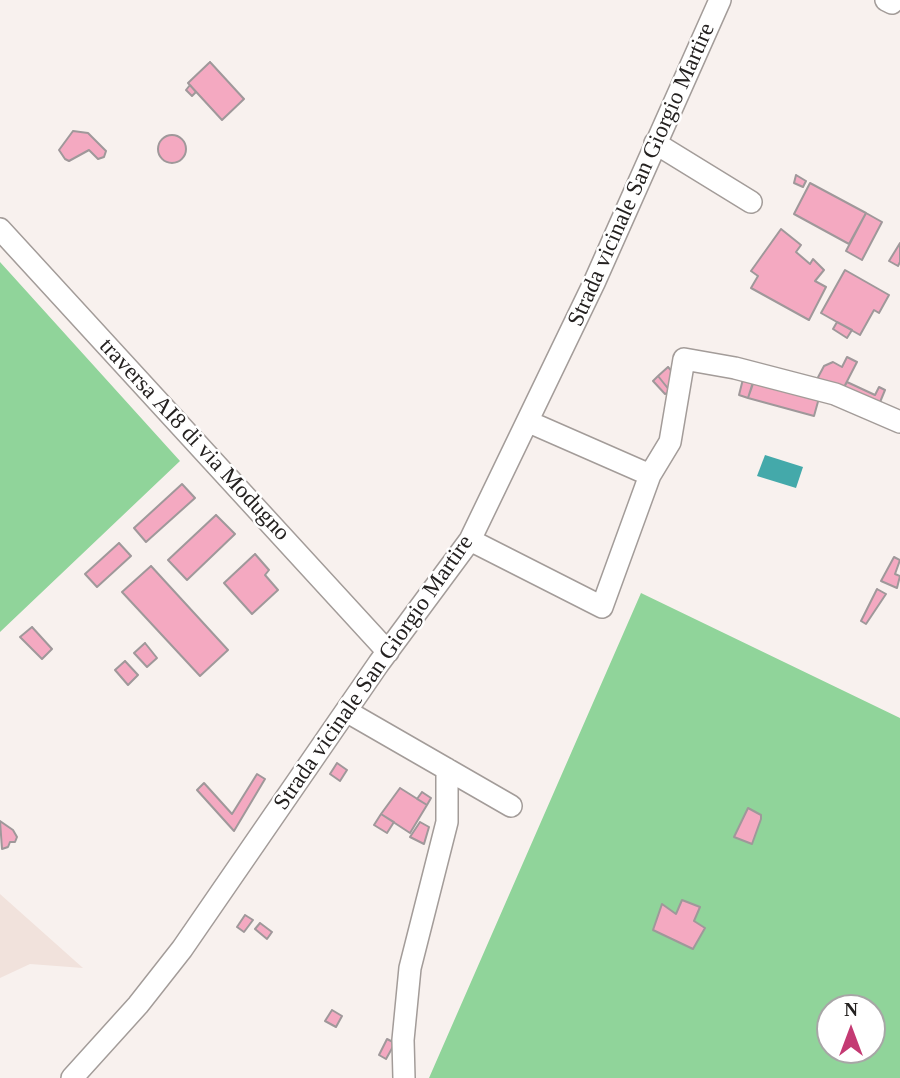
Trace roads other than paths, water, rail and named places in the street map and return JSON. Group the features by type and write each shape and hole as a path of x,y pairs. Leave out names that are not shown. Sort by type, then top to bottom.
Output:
{"street":[{"name":"Strada vicinale San Giorgio Martire","path":"72,1078 138,1005 182,949 387,652 470,540 529,422 720,0"},
{"path":"655,143 751,202"},
{"name":"traversa AI8 di via Modugno","path":"0,229 387,652"},
{"path":"470,540 602,607 650,475 670,442 675,427 684,359 735,368 835,394 900,422"},
{"path":"529,422 650,475"},
{"path":"346,711 511,806"},
{"path":"404,1078 403,1040 410,968 446,822 447,769"}],"water":[{"path":"765,455 803,467 796,488 757,476"}]}
